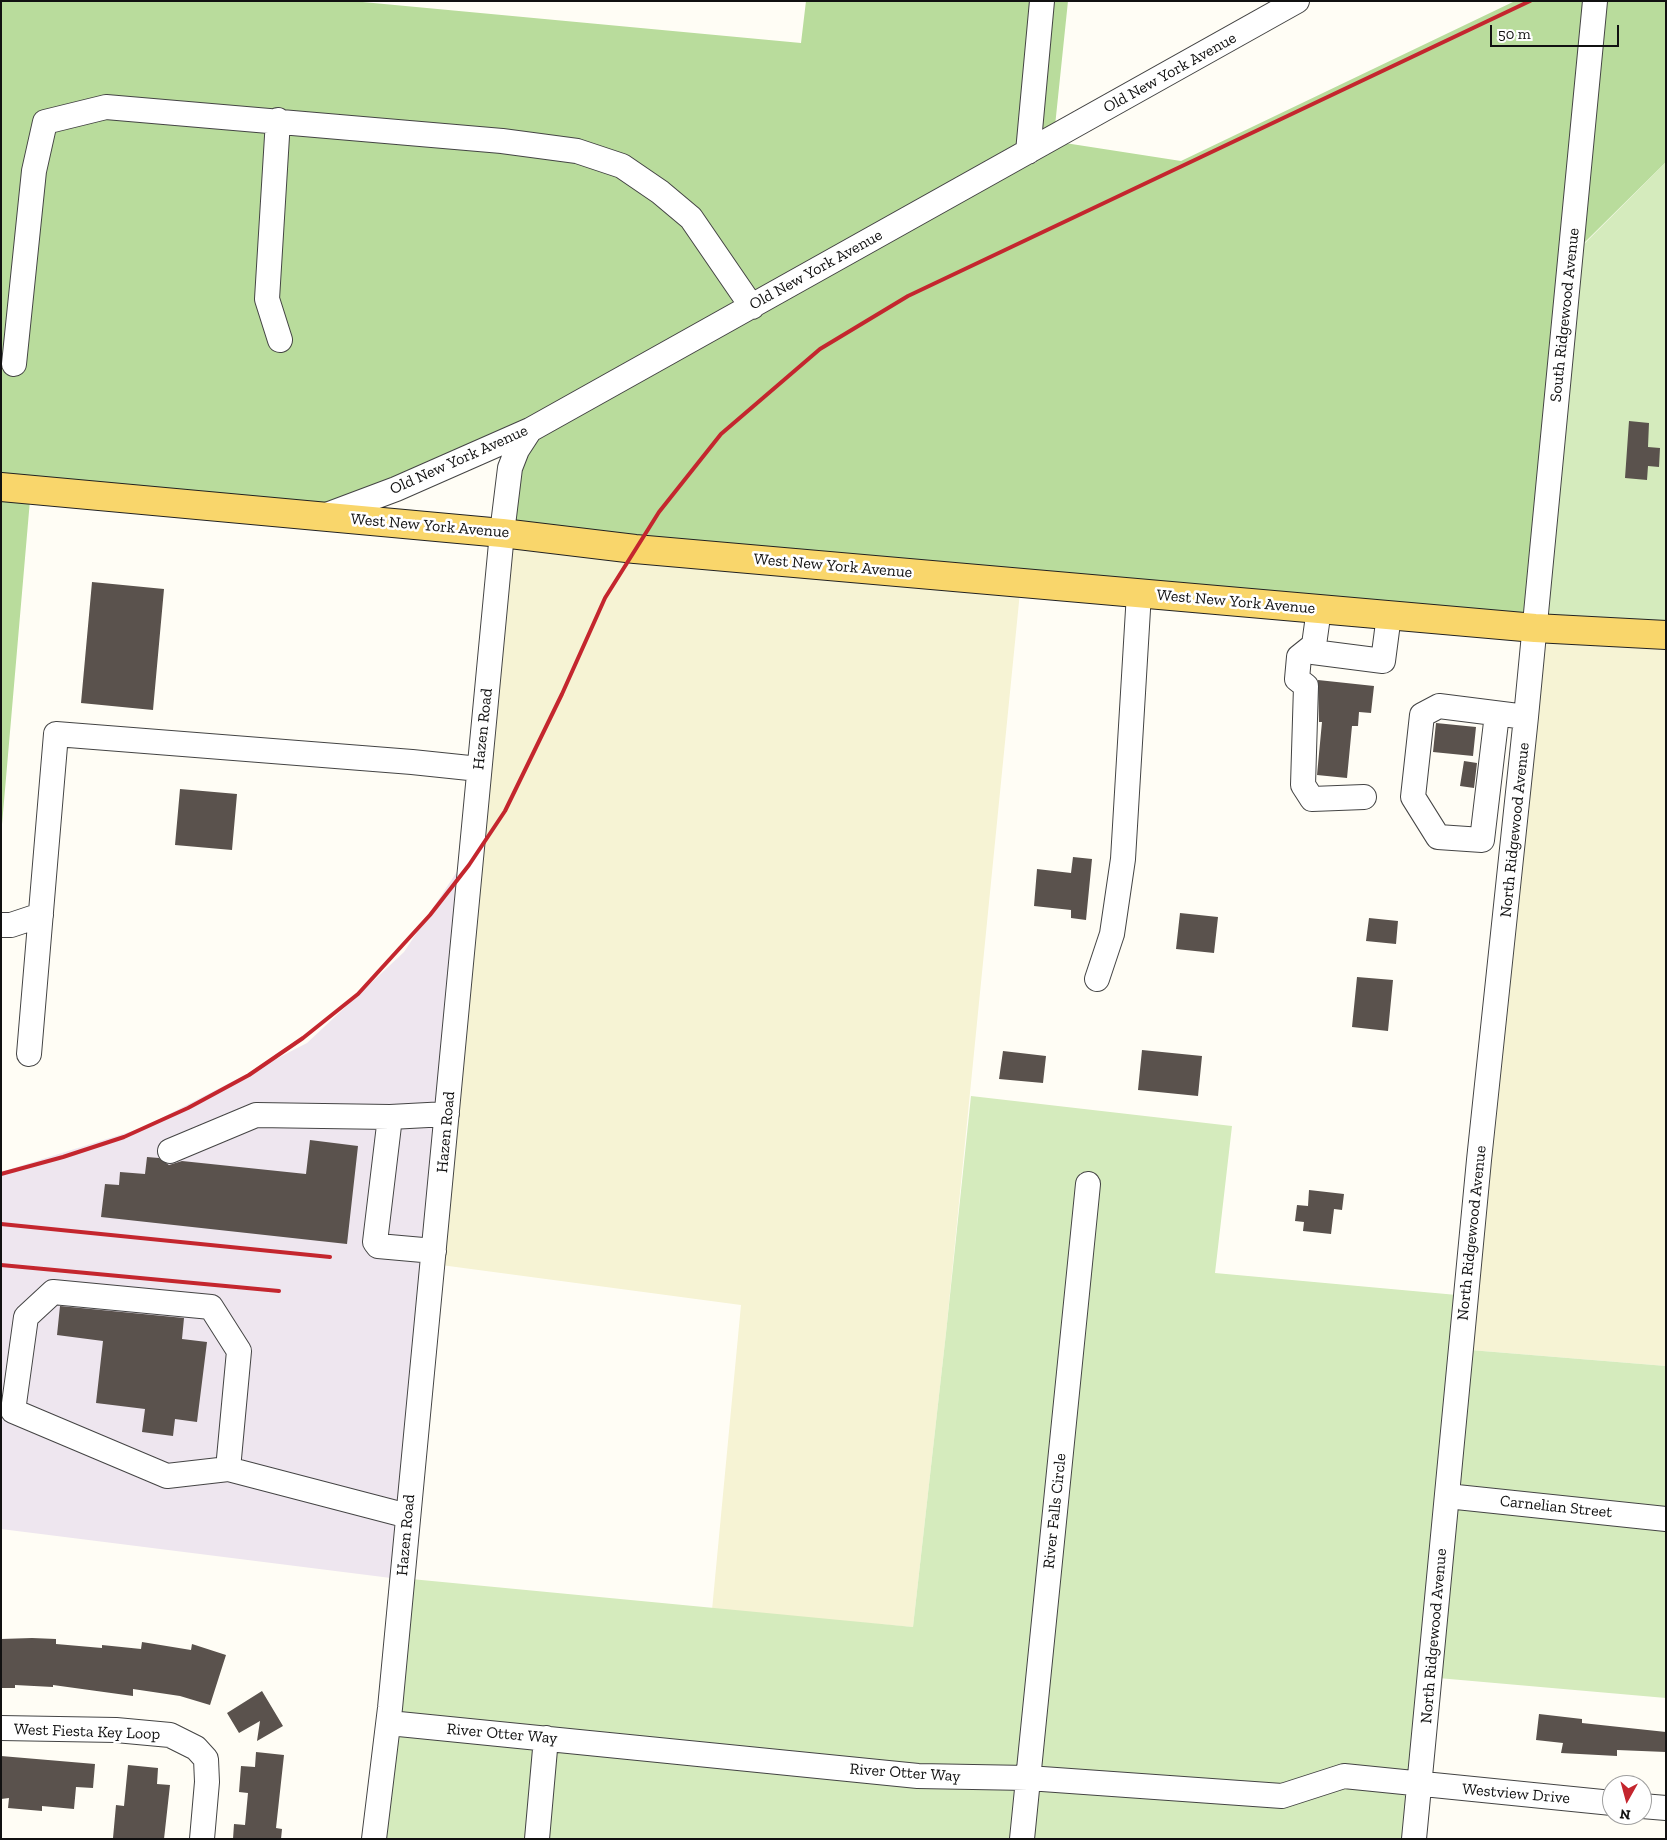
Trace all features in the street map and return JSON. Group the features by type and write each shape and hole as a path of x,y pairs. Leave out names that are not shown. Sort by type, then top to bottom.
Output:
{"main road":[{"name":"West New York Avenue","path":"1,487 502,533 635,549 1535,628 1666,635"}],"street":[{"path":"1028,152 1042,1"},
{"name":"Old New York Avenue","path":"324,516 396,488 530,430 1298,1"},
{"name":"South Ridgewood Avenue","path":"1535,628 1595,1"},
{"path":"14,364 34,171 46,122 106,107 278,120 502,141 576,150 622,166 660,192 692,218 752,306"},
{"path":"278,120 268,299 280,340"},
{"name":"Hazen Road","path":"374,1839 389,1724 502,533 510,468 517,450 530,430"},
{"path":"1097,979 1112,934 1123,859 1139,593"},
{"path":"1319,609 1313,652 1384,661 1389,615"},
{"name":"North Ridgewood Avenue","path":"1414,1839 1479,1160 1535,628"},
{"path":"1314,645 1299,657 1297,679 1306,686 1303,785 1312,799 1364,797"},
{"path":"1498,714 1482,840 1438,837 1412,797 1422,716 1439,706 1526,717"},
{"path":"29,1054 56,734 479,769"},
{"path":"1,925 11,925 41,915"},
{"path":"170,1151 256,1115 390,1117 447,1114"},
{"path":"390,1117 375,1242 378,1246 434,1251"},
{"name":"River Falls Circle","path":"1022,1839 1088,1184"},
{"path":"228,1470 239,1351 211,1307 52,1292 26,1317 14,1411 168,1476 228,1470 408,1516"},
{"name":"Carnelian Street","path":"1447,1496 1666,1519"},
{"name":"River Otter Way","path":"389,1724 918,1776 1028,1778 1282,1796 1344,1776 1420,1785"},
{"name":"West Fiesta Key Loop","path":"1,1728 134,1732 170,1736 196,1748 206,1759 208,1782 202,1839"},
{"path":"537,1839 546,1738"},
{"name":"Westview Drive","path":"1420,1785 1602,1802"},
{"path":"1652,1807 1666,1808"}],"shaded area":[{"path":"510,544 1020,592 946,1333 913,1627 712,1610 741,1305 441,1265"},
{"path":"1543,638 1666,645 1666,1366 1470,1350"},
{"path":"460,867 391,1578 1,1529 1,1172 142,1128 307,1043 404,952"}],"green space":[{"path":"1,1 352,1 801,43 806,1 1034,1 1020,146 531,418 529,416 525,422 393,479 323,506 1,477"},
{"path":"1051,1 1068,1 1055,126 1039,135"},
{"path":"1515,1 1586,1 1527,617 512,524 519,470 536,438 1030,162 1036,163 1037,159 1065,143 1181,161"},
{"path":"1604,1 1666,1 1666,162 1581,246"},
{"path":"1666,162 1666,625 1545,618 1581,247"},
{"path":"1,497 30,500 1,836"},
{"path":"971,1096 1232,1126 1215,1273 1457,1295 1412,1774 1282,1786 1038,1768 1097,1175 1080,1173 1020,1768 918,1766 398,1714 411,1579 913,1627"},
{"path":"1470,1350 1666,1366 1666,1509 1457,1487"},
{"path":"1455,1507 1666,1529 1666,1698 1438,1678"},
{"path":"396,1734 536,1747 528,1839 383,1839"},
{"path":"553,1749 1018,1788 1013,1839 545,1839"},
{"path":"1344,1786 1410,1794 1406,1839 1030,1839 1036,1788"}],"building":[{"path":"1629,421 1649,423 1648,447 1660,448 1659,467 1648,466 1647,480 1625,478"},
{"path":"92,582 164,589 153,710 81,703"},
{"path":"1318,680 1374,686 1371,713 1359,712 1358,726 1352,726 1347,778 1317,775 1322,722 1319,722"},
{"path":"1436,723 1476,727 1473,756 1433,752"},
{"path":"1464,761 1477,763 1474,788 1460,786"},
{"path":"180,789 237,794 232,850 175,845"},
{"path":"1073,857 1092,859 1086,920 1071,918 1071,910 1034,906 1037,869 1071,873"},
{"path":"1180,913 1218,917 1214,953 1176,949"},
{"path":"1369,918 1398,921 1396,944 1366,941"},
{"path":"1357,977 1393,980 1388,1031 1352,1027"},
{"path":"1142,1050 1202,1056 1198,1096 1138,1090"},
{"path":"1003,1051 1046,1056 1043,1083 999,1079"},
{"path":"310,1140 358,1146 347,1244 101,1217 105,1184 119,1185 120,1172 145,1174 147,1157 159,1158 169,1165 182,1161 306,1174"},
{"path":"1309,1190 1344,1194 1342,1210 1334,1209 1331,1234 1303,1231 1304,1222 1295,1221 1297,1205 1308,1206"},
{"path":"60,1306 184,1318 182,1339 207,1342 197,1422 175,1419 173,1436 142,1432 145,1409 96,1403 103,1341 57,1335"},
{"path":"1,1639 56,1639 56,1644 102,1648 102,1645 141,1649 142,1642 191,1650 192,1644 226,1655 210,1705 180,1696 133,1689 133,1696 53,1685 53,1687 15,1685 15,1688 1,1688"},
{"path":"262,1691 283,1726 257,1741 260,1721 239,1733 227,1713"},
{"path":"1539,1714 1582,1719 1582,1723 1666,1732 1666,1752 1617,1750 1617,1756 1561,1753 1563,1743 1536,1740"},
{"path":"256,1752 284,1755 276,1828 282,1829 281,1839 233,1839 234,1824 245,1825 248,1793 239,1792 241,1766 255,1767"},
{"path":"1,1756 95,1764 93,1788 76,1787 74,1809 42,1806 42,1811 8,1808 9,1798 1,1799"},
{"path":"128,1765 158,1768 157,1784 170,1785 164,1839 113,1838 116,1805 124,1806"}],"railway":[{"path":"1,1174 63,1157 124,1137 188,1108 249,1075 303,1038 358,994 430,915 469,865 505,811 562,694 605,598 659,512 721,434 820,349 908,296 1530,1"},
{"path":"1,1224 330,1257"},
{"path":"1,1265 279,1291"}]}
